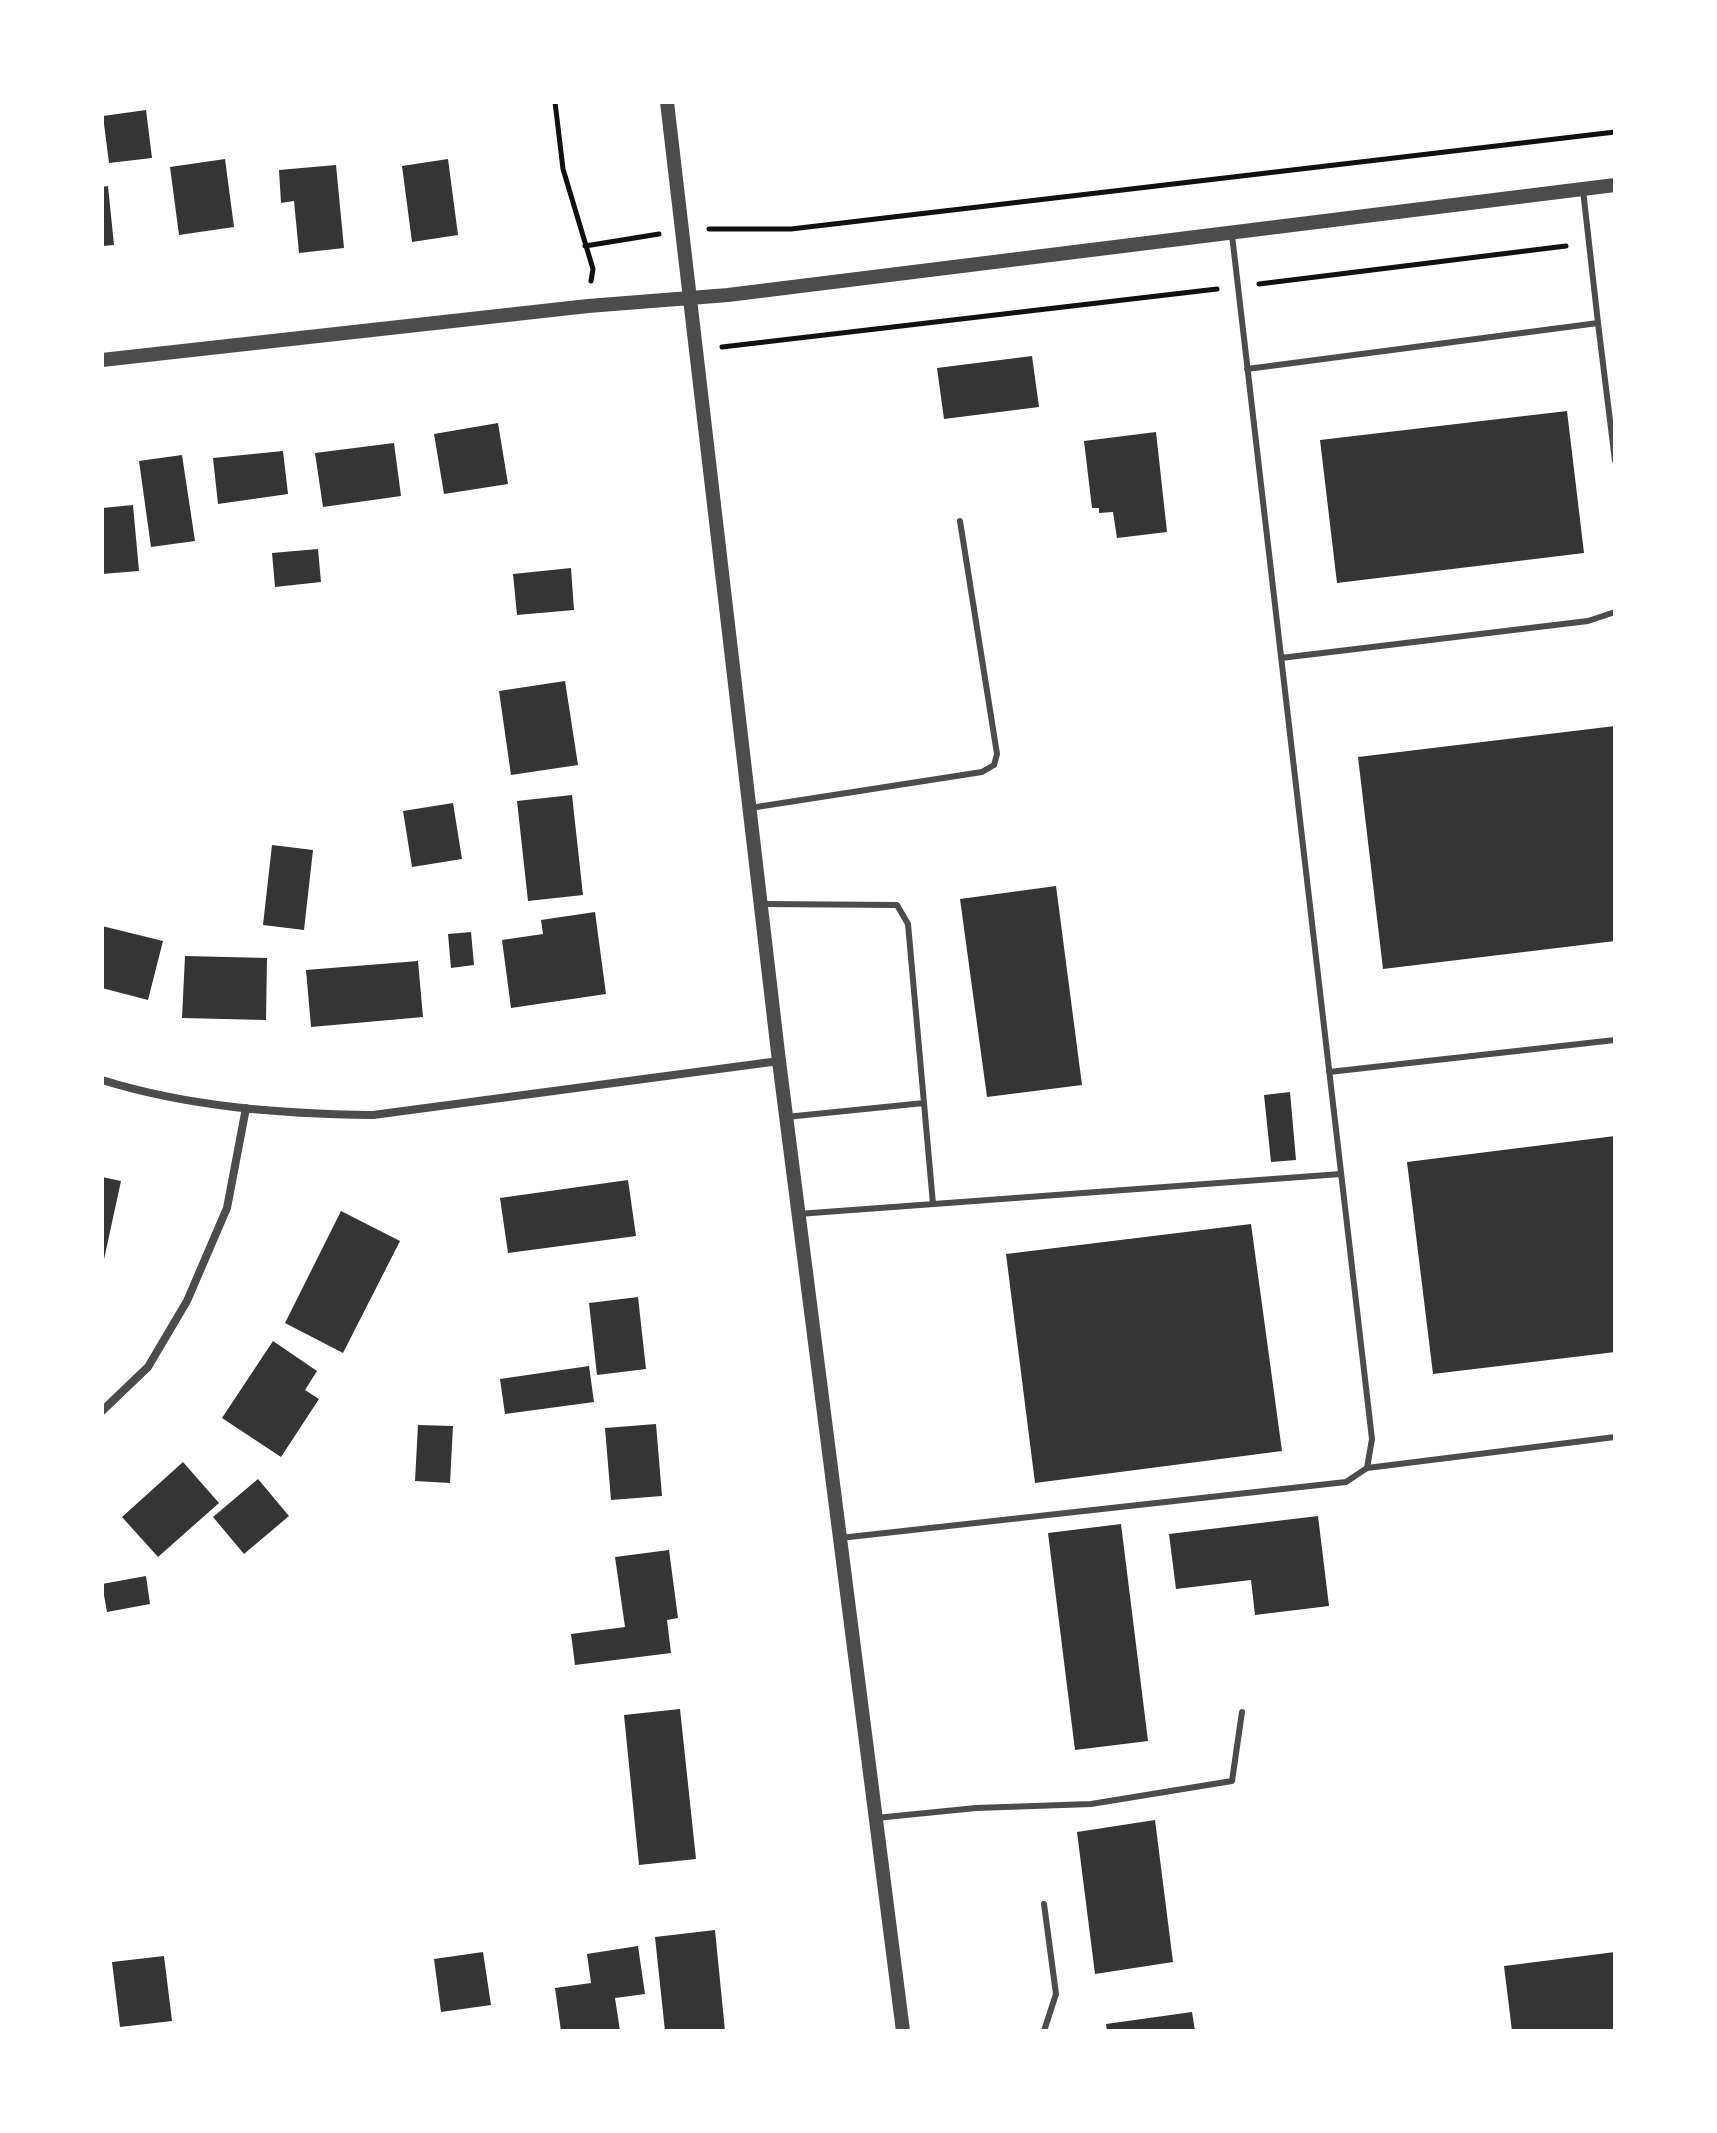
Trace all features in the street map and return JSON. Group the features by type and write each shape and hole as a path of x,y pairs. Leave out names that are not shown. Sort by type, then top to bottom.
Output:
{"street":[{"path":"667,102 779,1061 903,2031"},
{"path":"102,360 588,306 691,298 1615,185"},
{"path":"102,1080 180,1098 246,1108 373,1115 779,1061"},
{"path":"102,1411 148,1367 187,1301 227,1208 246,1108"}],"lane":[{"path":"1583,189 1615,461"},
{"path":"1231,231 1372,1439 1367,1468"},
{"path":"1247,369 1598,323"},
{"path":"750,808 982,772 994,765 997,754 960,521"},
{"path":"1281,658 1588,621 1615,612"},
{"path":"761,904 897,905 908,924 933,1204"},
{"path":"1329,1072 1615,1040"},
{"path":"786,1117 924,1103"},
{"path":"798,1214 1341,1174"},
{"path":"840,1538 1346,1482 1367,1468 1615,1437"},
{"path":"876,1818 976,1808 1091,1804 1232,1781 1242,1712"},
{"path":"1044,1904 1056,1994 1044,2031"}],"path":[{"path":"555,102 563,169 593,269 588,306"},
{"path":"585,246 683,230 791,229 1615,132"},
{"path":"697,350 1590,244"}],"building":[{"path":"146,110 152,158 109,163 103,116"},
{"path":"225,159 234,227 179,235 170,167"},
{"path":"448,159 458,235 412,242 402,166"},
{"path":"336,165 344,248 299,253 294,201 281,203 279,170"},
{"path":"108,186 114,245 102,246 102,187"},
{"path":"1032,356 1039,407 944,419 937,368"},
{"path":"1567,411 1584,553 1337,583 1320,440"},
{"path":"498,423 508,484 444,494 434,434"},
{"path":"1156,432 1167,532 1117,538 1113,512 1099,513 1099,508 1092,508 1084,441"},
{"path":"394,443 401,496 323,507 315,453"},
{"path":"283,451 288,494 218,504 213,458"},
{"path":"182,455 195,541 151,547 139,461"},
{"path":"133,505 139,571 102,574 102,508"},
{"path":"318,549 321,582 275,587 272,553"},
{"path":"571,568 574,610 517,615 513,574"},
{"path":"565,681 578,765 511,775 499,691"},
{"path":"1615,726 1615,941 1383,969 1358,757"},
{"path":"572,795 583,895 528,901 517,801"},
{"path":"453,803 462,859 412,867 403,811"},
{"path":"272,845 313,850 304,930 263,925"},
{"path":"1056,886 1082,1085 987,1097 960,899"},
{"path":"595,912 606,994 511,1008 502,940 543,934 541,920"},
{"path":"102,926 163,941 148,1000 102,988"},
{"path":"471,932 474,965 451,968 448,934"},
{"path":"185,956 267,958 266,1020 182,1018"},
{"path":"418,961 423,1017 311,1027 306,970"},
{"path":"1290,1092 1296,1160 1271,1162 1264,1095"},
{"path":"1615,1136 1615,1352 1433,1374 1407,1162"},
{"path":"102,1177 121,1181 103,1264 102,1264"},
{"path":"628,1180 636,1236 508,1253 500,1198"},
{"path":"341,1211 400,1241 343,1353 285,1323"},
{"path":"1251,1224 1282,1451 1035,1483 1006,1254"},
{"path":"638,1297 646,1369 597,1375 589,1303"},
{"path":"273,1341 317,1371 305,1390 319,1399 281,1457 222,1418"},
{"path":"589,1366 594,1402 505,1414 500,1379"},
{"path":"656,1424 662,1496 611,1500 605,1428"},
{"path":"418,1425 453,1426 450,1483 415,1481"},
{"path":"183,1462 219,1503 158,1557 122,1517"},
{"path":"258,1479 289,1516 244,1554 213,1517"},
{"path":"1318,1516 1329,1606 1255,1615 1251,1580 1176,1589 1169,1534"},
{"path":"1121,1524 1148,1741 1075,1750 1048,1533"},
{"path":"669,1550 678,1618 667,1620 671,1653 575,1665 571,1634 625,1627 615,1557"},
{"path":"146,1576 150,1604 107,1612 102,1584"},
{"path":"680,1709 696,1859 639,1865 624,1715"},
{"path":"1155,1820 1173,1962 1095,1974 1077,1832"},
{"path":"715,1930 725,2031 665,2031 655,1937"},
{"path":"638,1946 645,1994 615,1998 620,2031 561,2031 555,1988 591,1983 587,1954"},
{"path":"483,1952 491,2005 441,2012 434,1959"},
{"path":"1615,1952 1615,2031 1512,2031 1504,1966"},
{"path":"164,1956 172,2021 120,2027 112,1962"},
{"path":"1192,2012 1195,2031 1107,2031 1106,2024"}]}
